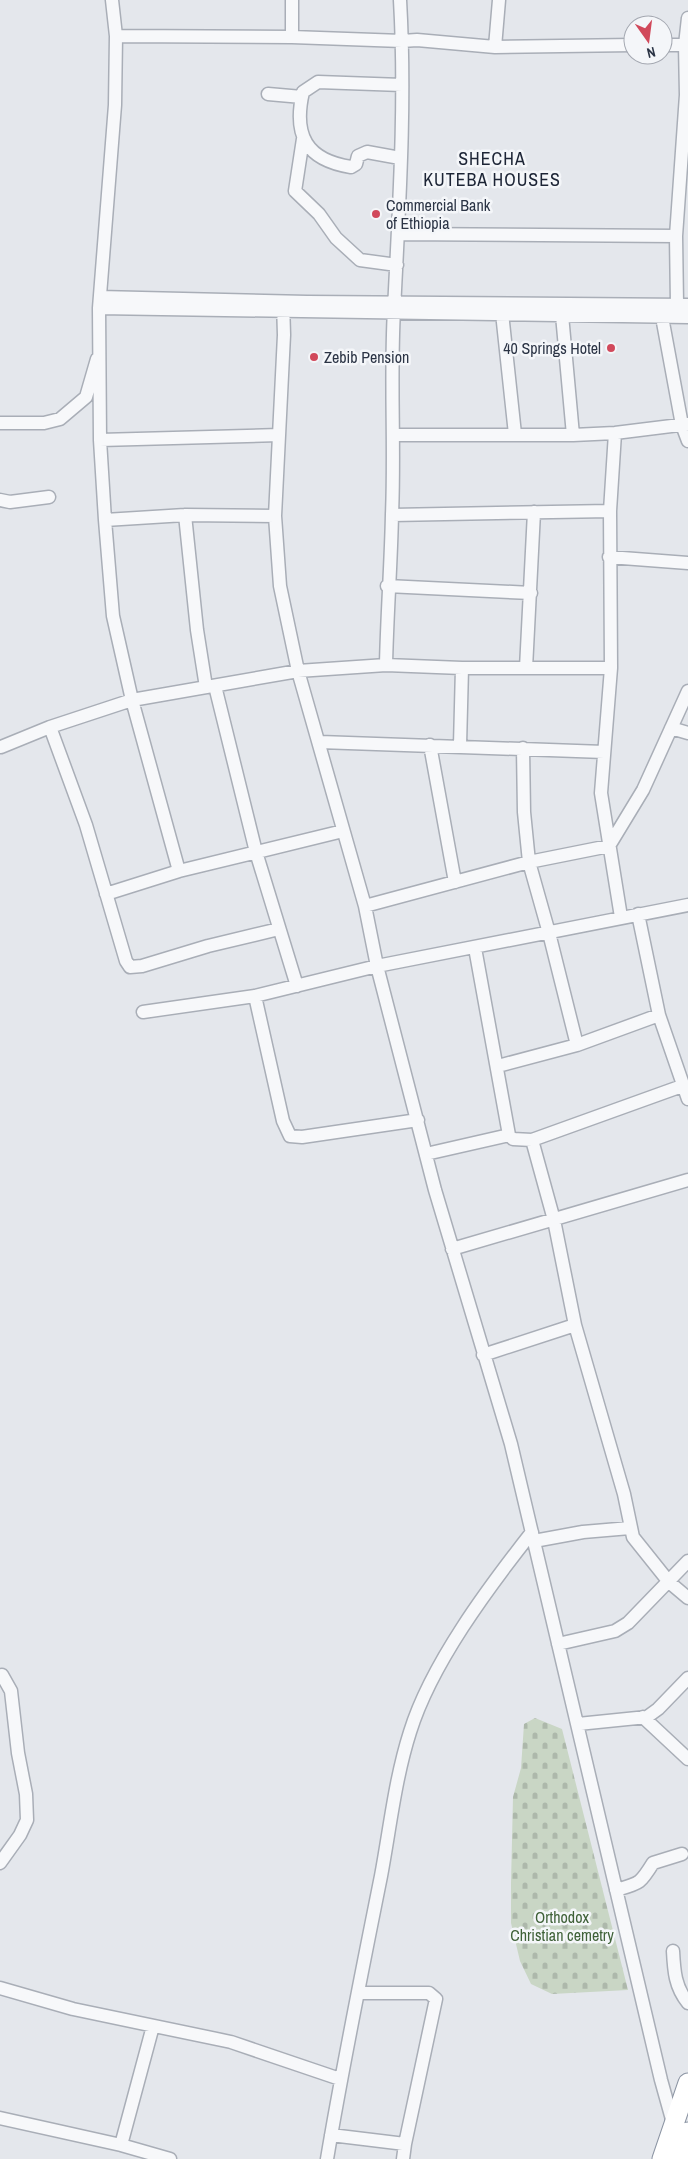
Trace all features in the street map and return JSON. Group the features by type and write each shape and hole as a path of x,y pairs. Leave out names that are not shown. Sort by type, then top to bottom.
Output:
{"highway":[{"path":"679,2154 688,2083"},
{"path":"662,2159 681,2128"}],"street":[{"path":"112,0 116,36 115,105 100,303 100,440 105,520 113,616 132,700 179,871"},
{"path":"292,0 292,37"},
{"path":"386,665 387,586 392,514 394,307 399,234 402,85 400,0"},
{"path":"495,48 499,0"},
{"path":"100,303 283,307 683,304 676,236 686,95 685,45 688,18"},
{"path":"116,36 417,40 495,48 623,45"},
{"path":"673,45 685,45"},
{"path":"397,265 360,260 329,231 319,214 304,198 297,195 295,191 297,167 303,139 299,124 302,97 306,88 318,82 402,85"},
{"path":"268,94 302,97"},
{"path":"303,139 331,164 351,167 356,164 358,156 367,152 400,158"},
{"path":"399,234 676,236"},
{"path":"283,307 275,516 280,586 298,670 320,742 365,906 377,966 452,1249 511,1444 616,1890 681,2128"},
{"path":"394,307 502,313 688,317"},
{"path":"502,313 515,434"},
{"path":"562,315 573,435"},
{"path":"662,316 688,441"},
{"path":"0,423 44,423 60,418 74,409 86,397 101,342"},
{"path":"393,435 573,435 614,433 685,424"},
{"path":"614,433 609,557 611,668 601,793 621,918"},
{"path":"100,440 279,435"},
{"path":"0,500 10,502 49,497"},
{"path":"392,514 610,511"},
{"path":"526,668 534,512"},
{"path":"105,520 185,515 275,516"},
{"path":"185,515 196,630 256,852 297,986"},
{"path":"609,557 688,563"},
{"path":"387,586 531,593"},
{"path":"1,747 50,727 132,700 298,670 386,665 462,668 611,668"},
{"path":"460,745 462,668"},
{"path":"365,906 529,862 609,846 643,790 688,690"},
{"path":"50,727 86,824 126,961 130,967 142,966 208,946 279,929"},
{"path":"670,728 688,733"},
{"path":"320,742 460,745 604,752"},
{"path":"430,745 455,882"},
{"path":"523,748 524,812 529,862 577,1045"},
{"path":"106,894 179,871 343,831"},
{"path":"143,1012 255,996 377,966 688,905"},
{"path":"638,914 659,1015 688,1099"},
{"path":"475,948 509,1134 512,1139 532,1140 683,1082"},
{"path":"255,996 283,1121 290,1136 302,1137 418,1120"},
{"path":"498,1066 577,1045 659,1015"},
{"path":"426,1154 509,1134"},
{"path":"532,1140 554,1220 575,1325 624,1494 633,1537 669,1582 688,1598"},
{"path":"452,1249 688,1180"},
{"path":"483,1355 575,1325"},
{"path":"327,2159 340,2079 394,1799 410,1731 432,1681 502,1570 533,1537 630,1528"},
{"path":"558,1644 615,1631 628,1623 688,1561"},
{"path":"0,1863 20,1835 26,1820 26,1794 18,1753 11,1691 2,1675"},
{"path":"578,1724 643,1717 658,1709 688,1678"},
{"path":"643,1717 688,1760"},
{"path":"616,1890 632,1886 645,1878 653,1863 682,1854"},
{"path":"673,1951 675,1978 680,1991 688,2003"},
{"path":"0,1991 73,2009 231,2042 340,2079"},
{"path":"358,1993 429,1993 436,1999 404,2144 403,2159"},
{"path":"121,2145 153,2026"},
{"path":"0,2118 121,2145 170,2159"},
{"path":"331,2135 404,2144"}],"green space":[{"name":"Orthodox Christian cemetry","path":"535,1718 562,1729 628,1990 552,1994 531,1984 520,1961 511,1923 513,1797 521,1768 524,1724"}],"place":[{"name":"Commercial Bank of Ethiopia","path":"376,214"},
{"name":"40 Springs Hotel","path":"611,348"},
{"name":"Zebib Pension","path":"314,357"}],"district":[{"name":"SHECHA KUTEBA HOUSES","path":"492,168"}]}
